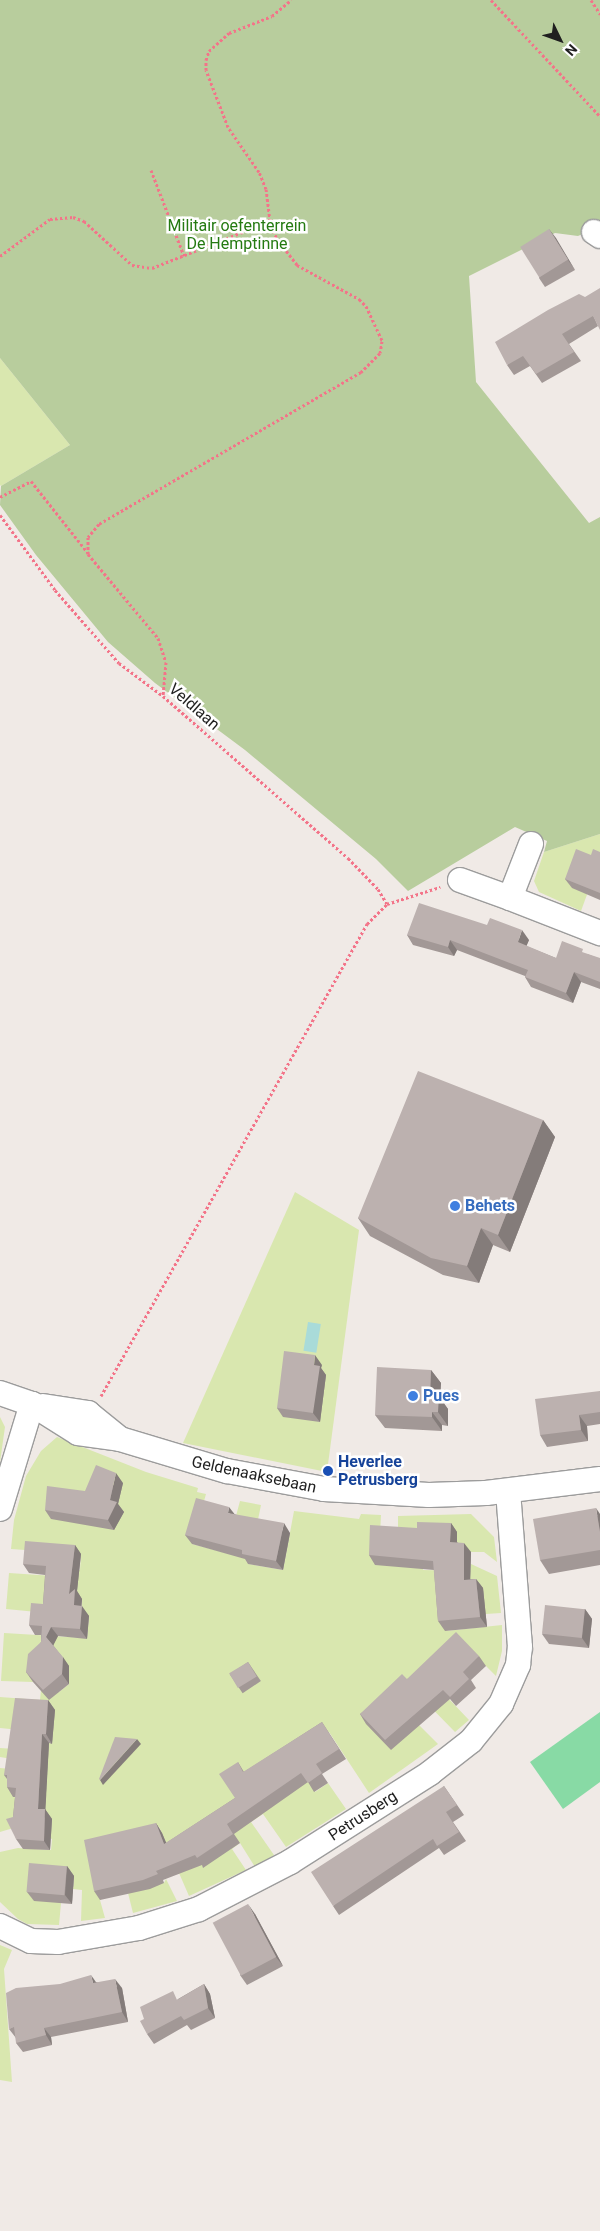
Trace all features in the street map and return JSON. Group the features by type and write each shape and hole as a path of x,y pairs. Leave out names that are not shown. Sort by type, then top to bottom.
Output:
{"street":[{"path":"510,898 531,844"},
{"path":"460,880 600,933"},
{"name":"Geldenaaksebaan","path":"0,1393 32,1404 88,1413 120,1440 226,1471 324,1489 429,1495 508,1492 600,1479"},
{"path":"0,1510 32,1404"},
{"name":"Petrusberg","path":"0,1926 31,1942 58,1942 138,1928 199,1909 290,1862 430,1773 471,1741 502,1704 518,1666 520,1647 508,1492"}],"path":[{"path":"88,554 88,537 99,524 361,372 380,353 382,341 366,306 350,291 322,280 297,265 281,246 270,221 266,189 259,172 228,127 206,70 206,60 213,47 229,33 272,16 291,0"},
{"path":"491,0 600,116"},
{"path":"591,0 600,14"},
{"path":"151,170 184,256"},
{"path":"0,256 40,225 62,216 84,220 138,268 152,268 270,221"},
{"path":"0,497 31,481 88,554 158,638 166,662 163,696"},
{"name":"Veldlaan","path":"0,516 55,590 108,652 131,674 163,696 360,869 387,904"},
{"path":"96,1405 367,924 387,904 460,880"}],"green space":[{"name":"Militair oefenterrein De Hemptinne","path":"0,0 600,0 600,226 578,236 555,233 469,276 476,382 589,523 600,517 600,834 544,852 547,841 515,827 408,891 376,859 245,750 155,683 108,642 36,555 0,505 1,486 70,445 0,358"},
{"path":"0,358 70,445 1,486 0,485"},
{"path":"600,834 600,859 581,911 539,892 534,881 544,852"},
{"path":"295,1192 359,1230 327,1472 183,1443"},
{"path":"0,1417 5,1427 0,1462"},
{"path":"57,1437 146,1472 198,1488 197,1492 206,1494 192,1544 226,1553 240,1501 261,1505 249,1564 283,1570 294,1511 359,1519 361,1514 381,1515 380,1535 398,1536 398,1516 471,1514 494,1537 497,1562 484,1552 471,1552 424,1532 423,1570 470,1571 471,1564 497,1576 501,1613 486,1614 446,1631 502,1625 502,1651 496,1676 486,1666 427,1676 469,1720 455,1732 408,1684 418,1724 438,1744 369,1793 329,1732 315,1792 328,1783 346,1809 286,1847 263,1814 251,1822 274,1855 255,1867 240,1843 232,1849 246,1870 189,1896 159,1827 146,1832 140,1852 164,1883 166,1879 177,1901 133,1913 126,1885 100,1900 105,1918 81,1921 82,1890 73,1889 74,1876 61,1903 59,1925 27,1924 18,1919 0,1902 0,1852 18,1848 51,1850 52,1839 20,1826 0,1832 0,1768 12,1769 12,1759 0,1757 0,1748 15,1749 20,1730 0,1728 0,1697 40,1700 41,1690 59,1692 69,1684 69,1666 34,1664 33,1682 1,1681 4,1633 87,1638 89,1616 81,1615 82,1600 37,1612 6,1609 9,1573 69,1577 70,1569 80,1570 81,1554 11,1549 14,1520 26,1476 41,1451"},
{"path":"600,1712 600,1782 563,1809 530,1762"},
{"path":"0,1945 12,1950 4,1969 12,2082 0,2080"}],"water":[{"path":"308,1322 321,1324 316,1353 303,1351"}],"building":[{"path":"549,229 568,260 539,278 520,247"},
{"path":"600,288 600,330 593,316 562,334 574,352 536,374 523,356 507,365 495,342 579,294 585,297"},
{"path":"576,849 591,855 593,849 600,852 600,893 565,879"},
{"path":"419,903 487,925 490,918 522,930 518,942 556,958 562,941 583,949 582,952 600,958 600,982 574,972 566,993 525,977 528,970 450,940 448,947 407,935"},
{"name":"Behets","path":"418,1071 543,1120 498,1235 481,1228 467,1266 431,1258 358,1218"},
{"path":"284,1351 315,1355 314,1365 320,1366 313,1413 277,1408"},
{"name":"Pues","path":"377,1367 431,1370 430,1395 439,1396 438,1412 432,1412 432,1417 375,1415"},
{"path":"600,1391 600,1412 579,1415 581,1430 540,1435 535,1399"},
{"path":"96,1465 116,1473 110,1500 117,1502 108,1520 45,1510 47,1486 85,1491"},
{"path":"196,1498 229,1507 228,1513 284,1523 276,1561 242,1554 242,1550 185,1535"},
{"path":"596,1508 600,1532 600,1550 540,1560 533,1519"},
{"path":"417,1522 451,1523 450,1542 464,1543 464,1580 476,1579 480,1617 438,1621 433,1561 369,1555 370,1525 417,1528"},
{"path":"25,1541 75,1545 69,1594 75,1589 74,1605 82,1606 80,1629 51,1627 46,1637 63,1657 62,1674 43,1690 26,1672 28,1654 41,1642 42,1626 29,1625 31,1603 43,1604 46,1566 23,1564"},
{"path":"545,1605 585,1609 582,1638 542,1634"},
{"path":"456,1632 479,1656 463,1672 469,1679 450,1697 443,1690 385,1740 360,1714 402,1674 407,1679"},
{"path":"248,1662 257,1677 238,1688 229,1673"},
{"path":"15,1698 48,1700 46,1734 42,1734 38,1809 45,1809 44,1841 16,1839 6,1819 13,1817 16,1788 7,1787 7,1775 4,1775"},
{"path":"322,1722 339,1749 316,1764 322,1773 308,1783 301,1773 227,1824 233,1834 197,1858 195,1855 156,1871 158,1874 143,1880 94,1891 84,1840 156,1823 164,1844 235,1798 219,1774 238,1762 243,1772"},
{"path":"115,1737 137,1739 100,1780 99,1779"},
{"path":"444,1786 457,1805 446,1812 459,1832 437,1846 433,1839 333,1906 311,1872"},
{"path":"29,1863 67,1866 64,1895 26,1892"},
{"path":"248,1904 276,1957 241,1976 213,1923"},
{"path":"91,1975 93,1983 115,1979 122,2012 44,2028 46,2035 16,2043 14,2027 9,2029 6,1993 16,1988 60,1984"},
{"path":"204,1984 208,2008 184,2020 181,2016 147,2034 140,2021 144,2019 140,2007 173,1991 177,2000"}],"place":[{"name":"Behets","path":"455,1206"},
{"name":"Pues","path":"413,1396"},
{"name":"Heverlee Petrusberg","path":"328,1471"}]}
